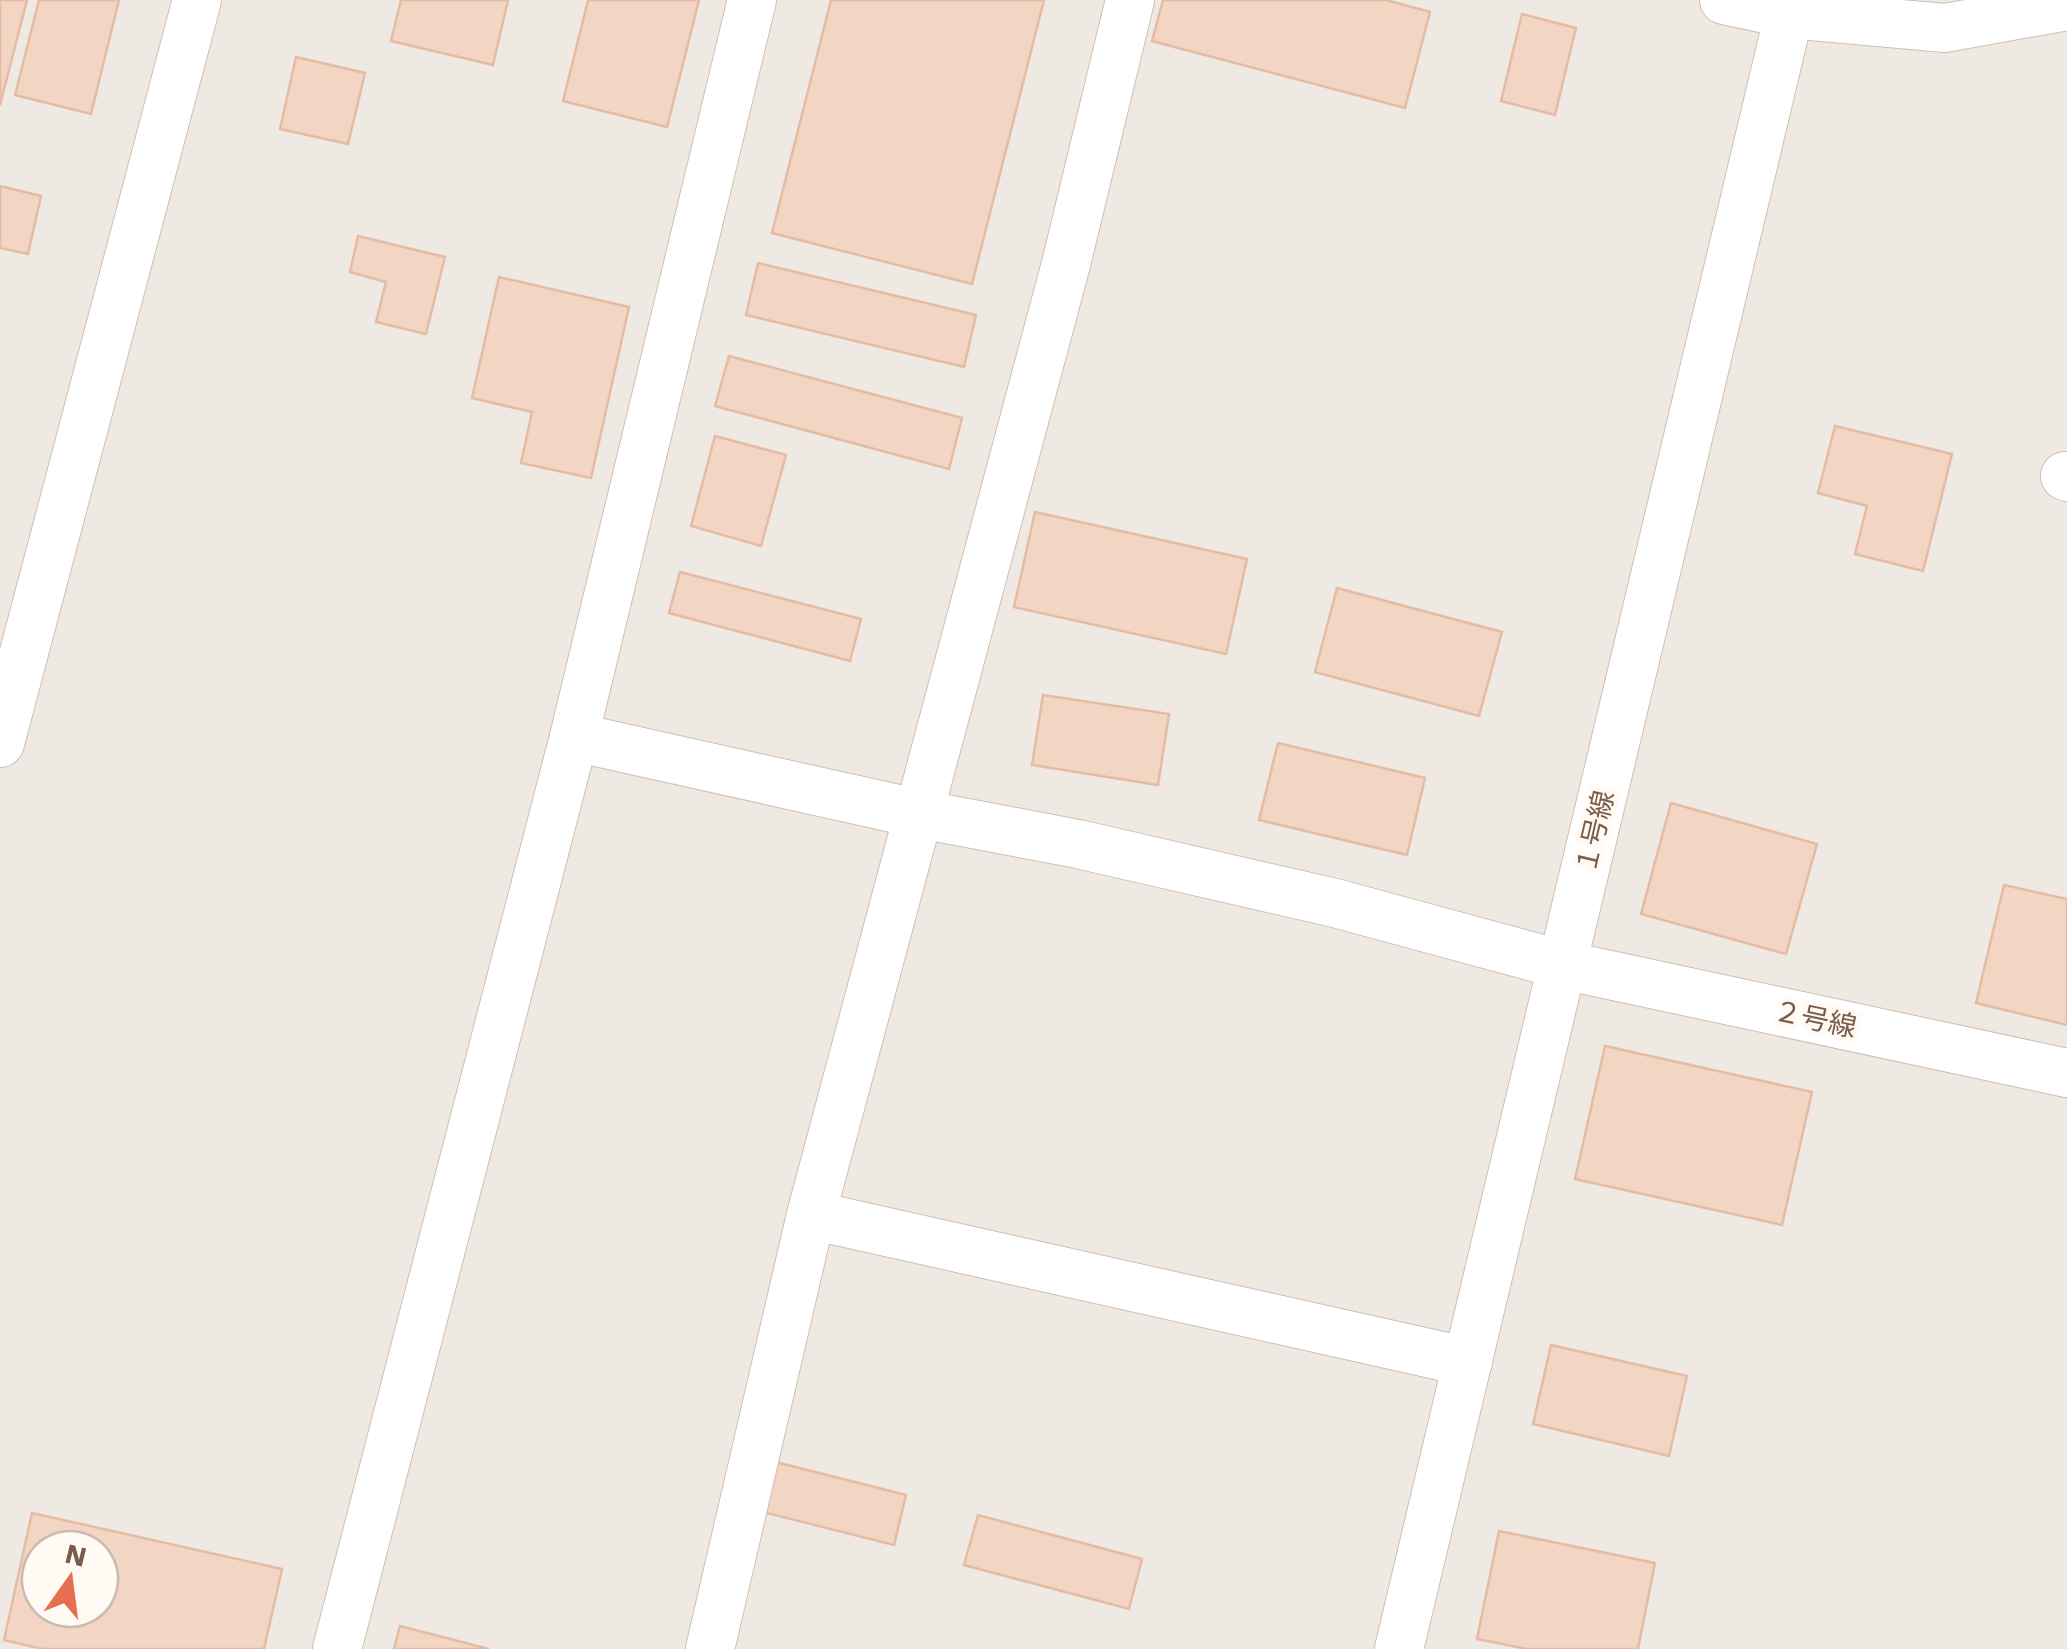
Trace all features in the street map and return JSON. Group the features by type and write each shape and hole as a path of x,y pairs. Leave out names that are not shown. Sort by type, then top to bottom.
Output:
{"lane":[{"path":"0,743 197,0"},
{"path":"337,1649 574,737 752,0"},
{"path":"710,1649 811,1215 1066,264 1130,0"},
{"path":"1724,0 1789,14 1944,28 2067,6"},
{"name":"１号線","path":"1400,1649 1789,14"},
{"name":"２号線","path":"574,737 920,814 1078,844 1336,902 1564,965 2067,1072"},
{"path":"811,1215 1468,1362"}],"shaded area":[{"path":"0,0 2067,0 2067,1649 0,1649"}],"building":[{"path":"0,0 27,0 0,105"},
{"path":"39,0 119,0 91,114 15,95"},
{"path":"401,0 508,0 493,65 391,41"},
{"path":"588,0 699,0 667,127 563,101"},
{"path":"831,0 1044,0 972,284 772,233"},
{"path":"1163,0 1386,0 1430,12 1405,108 1152,41"},
{"path":"1522,14 1576,28 1555,115 1501,101"},
{"path":"296,57 365,73 348,144 280,129"},
{"path":"0,186 41,196 28,254 0,248"},
{"path":"358,236 445,257 426,334 376,322 386,282 350,272"},
{"path":"758,263 976,315 964,367 746,315"},
{"path":"499,277 629,307 591,478 521,463 532,412 472,398"},
{"path":"729,356 962,418 949,469 715,406"},
{"path":"1835,426 1952,454 1923,571 1855,554 1867,506 1818,493"},
{"path":"715,436 786,455 761,546 691,526"},
{"path":"1035,512 1247,559 1226,654 1014,607"},
{"path":"680,572 861,619 850,661 669,613"},
{"path":"1337,588 1502,632 1479,716 1315,672"},
{"path":"1043,695 1169,714 1158,785 1032,765"},
{"path":"1278,743 1425,778 1407,855 1259,820"},
{"path":"1671,803 1817,844 1786,954 1641,914"},
{"path":"2004,885 2067,899 2067,1025 1976,1003"},
{"path":"1605,1046 1812,1092 1782,1225 1575,1179"},
{"path":"1551,1345 1687,1376 1669,1456 1533,1424"},
{"path":"768,1460 906,1495 894,1545 755,1510"},
{"path":"32,1513 103,1529 28,1529"},
{"path":"978,1515 1142,1559 1129,1609 964,1565"},
{"path":"1499,1531 1655,1563 1638,1649 1527,1649 1477,1639"},
{"path":"120,1533 282,1569 264,1649 42,1649 4,1640 20,1567 20,1629 120,1629"},
{"path":"400,1626 489,1649 394,1649"}]}
